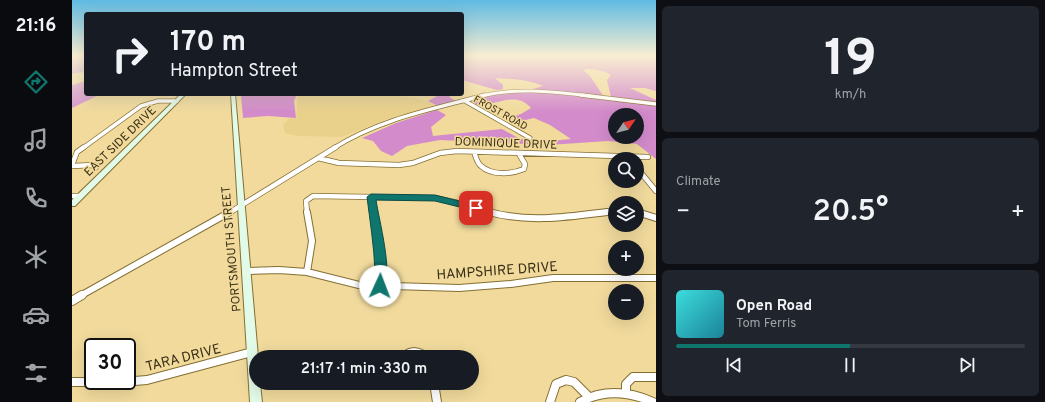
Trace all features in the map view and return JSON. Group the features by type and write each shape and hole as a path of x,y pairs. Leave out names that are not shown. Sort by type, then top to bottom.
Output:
{"street":[{"path":"72,301 241,206 340,144 406,116 504,91 532,91 656,104"},
{"name":"EAST SIDE DRIVE","path":"72,204 182,96"},
{"name":"PORTSMOUTH STREET","path":"233,96 252,350"},
{"path":"95,168 97,166 94,165 72,165 77,152 141,106 158,101 177,100"},
{"name":"FROST ROAD","path":"464,101 530,138"},
{"name":"DOMINIQUE DRIVE","path":"318,158 339,163 399,165 413,163 445,152 608,157"},
{"path":"474,152 480,165 488,170 499,172 517,172 524,168 525,164 519,154"},
{"path":"644,176 656,191"},
{"path":"72,196 80,196"},
{"path":"307,272 312,241 306,208 308,198 318,196 441,199 520,218 568,218 608,212"},
{"path":"371,197 380,251 380,286"},
{"path":"644,214 656,218"},
{"name":"HAMPSHIRE DRIVE","path":"246,270 307,272 359,285 459,288 511,284 553,278 656,278"},
{"name":"TARA DRIVE","path":"72,382 122,382 147,380 249,353"},
{"path":"626,393 626,384 633,377 656,377"},
{"path":"550,402 556,384 565,379 569,379 577,384 589,397"},
{"name":"PORTSMOUTH STREET","path":"255,390 256,402"},
{"path":"435,390 438,402"},
{"path":"580,402 589,397 601,394 626,393 653,402"}],"shaded area":[{"path":"464,75 589,75 604,97 533,89 543,86 514,79 495,78 503,85 503,89 497,90 464,81"},
{"path":"611,75 656,75 656,91 645,88 630,88 656,100 656,103 611,97 607,80"},
{"path":"84,82 84,96 97,96 72,108 72,85"},
{"path":"520,92 550,93 656,105 656,159 637,144 644,144 644,108 608,108 608,141 548,145 440,140 407,146 392,156 381,151 373,141 362,138 396,123 437,110 446,115 431,127 433,136 502,129 520,139 551,141 571,139 550,125 534,118 521,121 512,117 531,108 519,100 512,99 486,105 475,104 470,101 502,93"},
{"path":"241,96 296,96 294,101 296,118 268,116 243,118"},
{"path":"298,96 399,96 421,99 438,106 385,120 342,137 298,136 285,133 283,125 289,118 296,118"},
{"path":"437,96 451,96 449,97 456,101 438,106 428,101"}],"route":[{"path":"380,286 380,251 371,197 435,198 450,200 476,208"}]}
